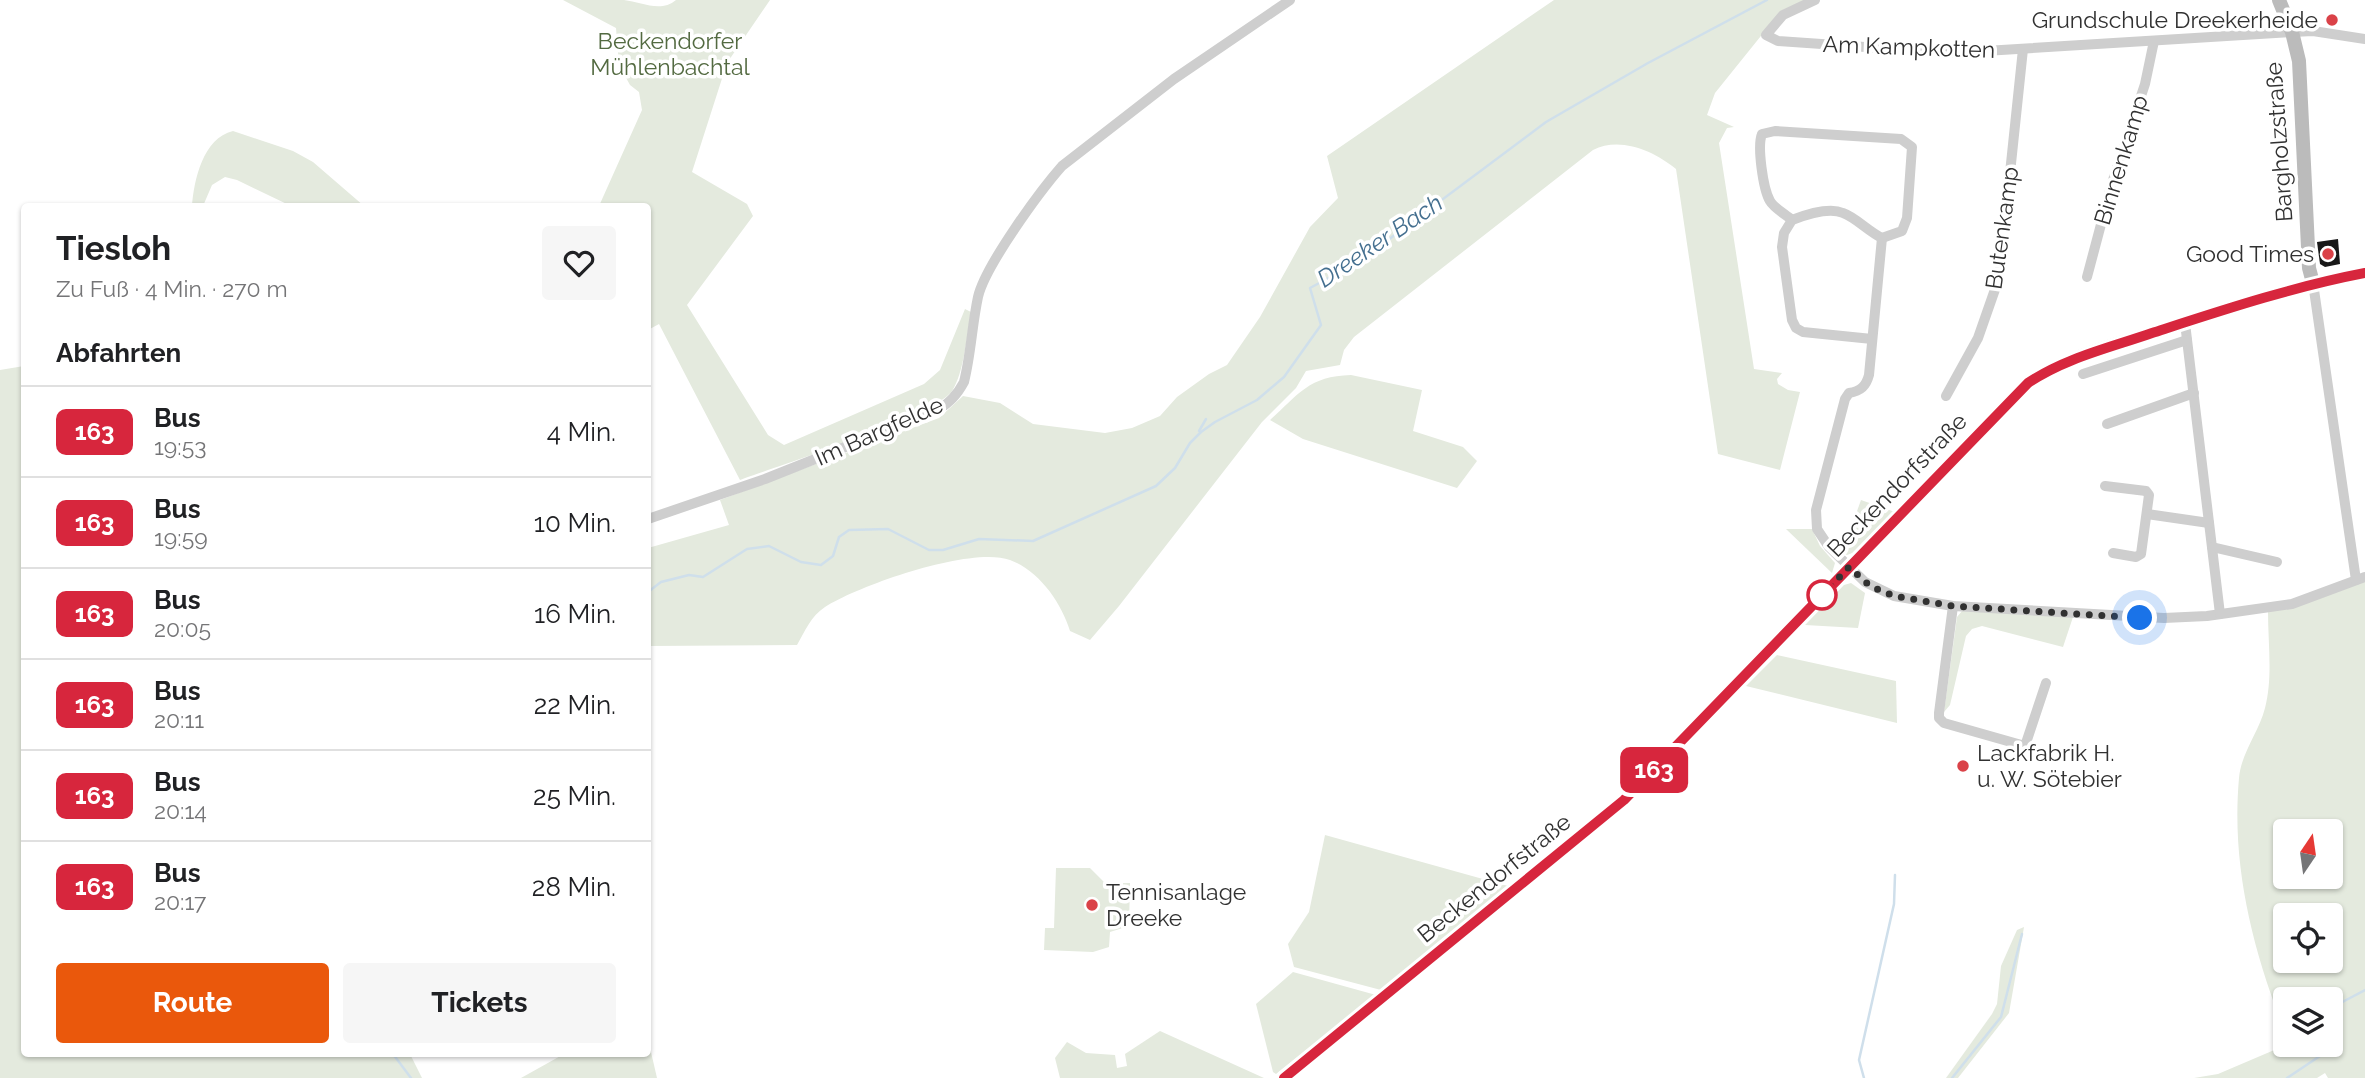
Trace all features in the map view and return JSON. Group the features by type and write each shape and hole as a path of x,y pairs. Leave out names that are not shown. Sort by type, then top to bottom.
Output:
{"street":[{"name":"Im Bargfelde","path":"651,518 765,479 938,410 947,404 958,395 964,382 978,296 986,276 1047,183 1062,166 1174,79 1290,0"},
{"name":"Am Kampkotten","path":"1815,0 1783,15 1766,34 1778,41 1952,52 2292,32 2365,39"},
{"name":"Bargholzstraße","path":"2279,0 2292,32 2299,61 2309,268 2313,283"},
{"name":"Binnenkamp","path":"2087,277 2112,183 2145,84 2154,41"},
{"name":"Butenkamp","path":"1946,396 1978,338 1999,278 2024,49"},
{"path":"1775,131 1901,139 1912,147 1907,218 1902,231 1882,238 1841,212 1833,211 1791,220 1771,203 1768,195 1759,149 1762,134 1775,131"},
{"path":"1791,220 1782,240 1782,247 1792,320 1796,328 1872,339"},
{"path":"1882,238 1870,375 1866,384 1859,391 1849,393 1846,400 1816,510 1819,536 1864,582 1885,593 1953,606 2140,618 2220,614 2292,604 2361,578 2313,283"},
{"name":"Beckendorfstraße","path":"1284,1078 1624,800 2028,383 2063,363 2185,323 2313,283 2365,273"},
{"path":"2185,323 2220,614"},
{"path":"2082,374 2187,340"},
{"path":"2106,424 2194,393"},
{"path":"2105,486 2146,491 2149,495 2141,554 2136,556 2113,553"},
{"path":"2147,514 2209,523"},
{"path":"2212,547 2277,562"},
{"path":"1953,606 1939,713 1939,718 1944,723 2025,746 2046,683"}],"green space":[{"name":"Beckendorfer Mühlenbachtal","path":"563,0 624,0 664,6 676,0 770,0 727,63 692,172 747,204 753,216 687,305 768,435 784,445 924,384 940,370 965,309 971,312 962,364 952,391 940,401 888,426 740,480 659,324 651,328 651,203 600,203 642,110 639,92 630,85 619,65 616,28"},
{"path":"1554,0 1806,0 1781,11 1715,93 1707,115 1734,127 1727,128 1719,143 1754,369 1782,373 1777,379 1778,384 1788,390 1800,392 1780,470 1718,454 1676,169 1647,151 1625,145 1603,146 1593,150 1354,337 1344,350 1340,365 1306,371 1296,388 1262,422 1090,640 1070,631 1055,599 1030,572 1010,560 992,557 944,563 863,588 825,607 809,624 797,645 651,646 651,547 729,525 720,500 939,418 963,396 1000,403 1033,424 1105,433 1132,428 1160,416 1177,397 1209,374 1227,365 1260,317 1310,227 1338,198 1327,156"},
{"path":"233,131 293,151 313,162 361,203 285,203 225,177 212,185 204,203 192,203 202,161 214,142"},
{"path":"21,366 21,1057 412,1057 422,1078 0,1078 0,370"},
{"path":"1351,375 1422,390 1413,431 1463,447 1477,461 1457,488 1303,439 1270,420 1297,395 1315,383"},
{"path":"1861,500 1895,512 1855,552 1847,555 1842,553"},
{"path":"1786,529 1812,529 1820,546 1835,563 1832,573"},
{"path":"2365,578 2365,1078 2328,1078 2325,1073 2317,1078 2194,1078 2218,1074 2273,1051 2273,1057 2343,1057 2343,987 2273,987 2273,998 2247,908 2238,843 2239,778 2243,760 2262,717 2269,673 2268,612"},
{"path":"1851,583 1865,593 1858,628 1805,625 1844,585"},
{"path":"1962,611 2073,617 2063,647 1982,626 1972,629 1966,636 1950,705 1944,712 1957,617"},
{"path":"1777,655 1896,681 1897,723 1746,686"},
{"path":"1325,835 1508,886 1381,990 1294,967 1288,944 1309,912"},
{"name":"Tennisanlage Dreeke","path":"1056,868 1090,868 1105,883 1130,883 1129,926 1110,932 1109,947 1093,952 1044,950 1045,928 1054,928"},
{"path":"2024,927 2009,1013 1958,1078 1946,1078 1992,1014 1997,1004 2001,966 2017,930"},
{"path":"1293,972 1376,995 1276,1074 1273,1072 1256,1004"},
{"path":"1160,1031 1264,1078 1060,1078 1055,1058 1067,1042 1086,1053 1115,1055 1117,1068 1127,1066 1125,1054"},
{"path":"651,1052 657,1078 521,1078 559,1057 651,1057"}],"building":[{"name":"Good Times","path":"2338,239 2340,264 2325,267 2320,264 2317,242"}],"waterway":[{"name":"Dreeker Bach","path":"651,590 661,582 689,575 703,577 747,549 769,546 801,562 821,565 833,556 839,537 849,530 888,529 929,550 943,550 979,539 1033,541 1156,486 1175,468 1190,443 1201,432 1257,400 1284,377 1321,325 1310,288 1360,261 1546,122 1648,63 1767,0"},
{"path":"1201,432 1199,431 1206,419"},
{"path":"1864,1078 1859,1060 1894,904 1895,875"},
{"path":"1952,1078 2001,1017 2022,934"},
{"path":"2343,1002 2365,990"},
{"name":"Dreeker Bach","path":"395,1057 411,1078"},
{"path":"2287,1078 2318,1057"}],"bus line":[{"name":"163","path":"1284,1078 1624,800 2028,383 2063,363 2250,301 2313,283 2365,273"}],"place":[{"name":"Grundschule Dreekerheide","path":"2332,20"},
{"name":"Good Times","path":"2328,254"},
{"name":"Lackfabrik H. u. W. Sötebier","path":"1963,766"},
{"name":"Tennisanlage Dreeke","path":"1092,905"}],"route":[{"path":"1822,595 1818,600 1849,567 1870,586 1894,596 1953,606 2140,618"}]}
